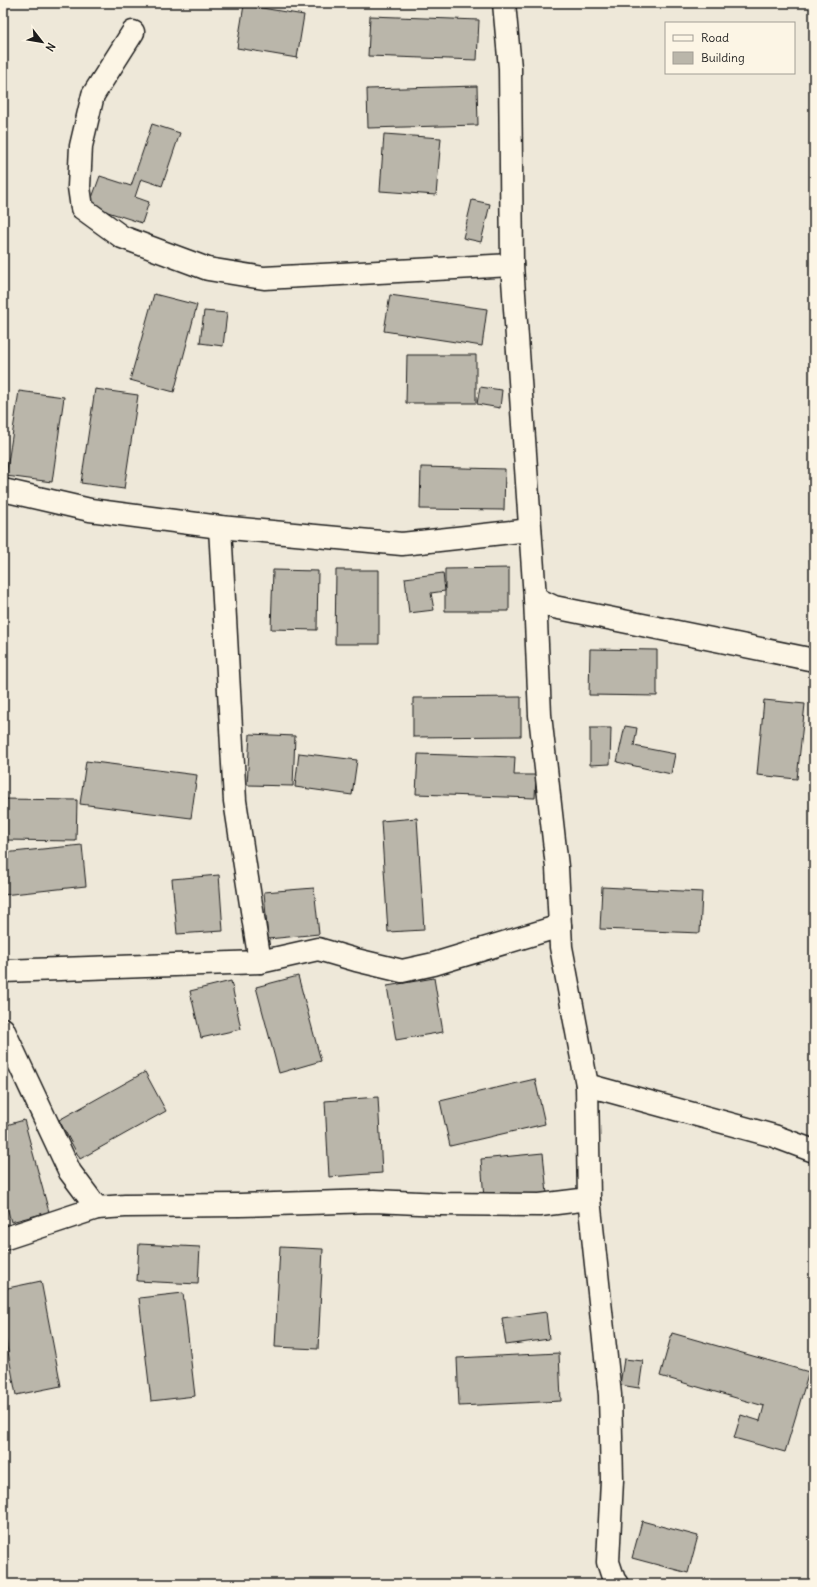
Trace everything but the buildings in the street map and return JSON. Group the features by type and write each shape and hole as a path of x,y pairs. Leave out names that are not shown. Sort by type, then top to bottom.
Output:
{"street":[{"path":"504,3 510,68 512,265 535,598 540,715 557,867 561,947 587,1086 589,1199 610,1395 612,1480 608,1562 614,1580 617,1584"},
{"path":"133,32 94,95 81,146 79,187 82,208 122,237 208,269 264,278 512,265"},
{"path":"3,490 90,510 220,527 402,544 530,530"},
{"path":"220,527 235,801 260,962"},
{"path":"535,598 554,607 814,660"},
{"path":"3,971 260,962 318,949 402,971 434,964 560,926"},
{"path":"3,1029 70,1172 97,1208"},
{"path":"587,1086 774,1136 814,1151"},
{"path":"3,1239 97,1208 125,1206 240,1205 374,1201 442,1204 540,1205 589,1199"}]}
